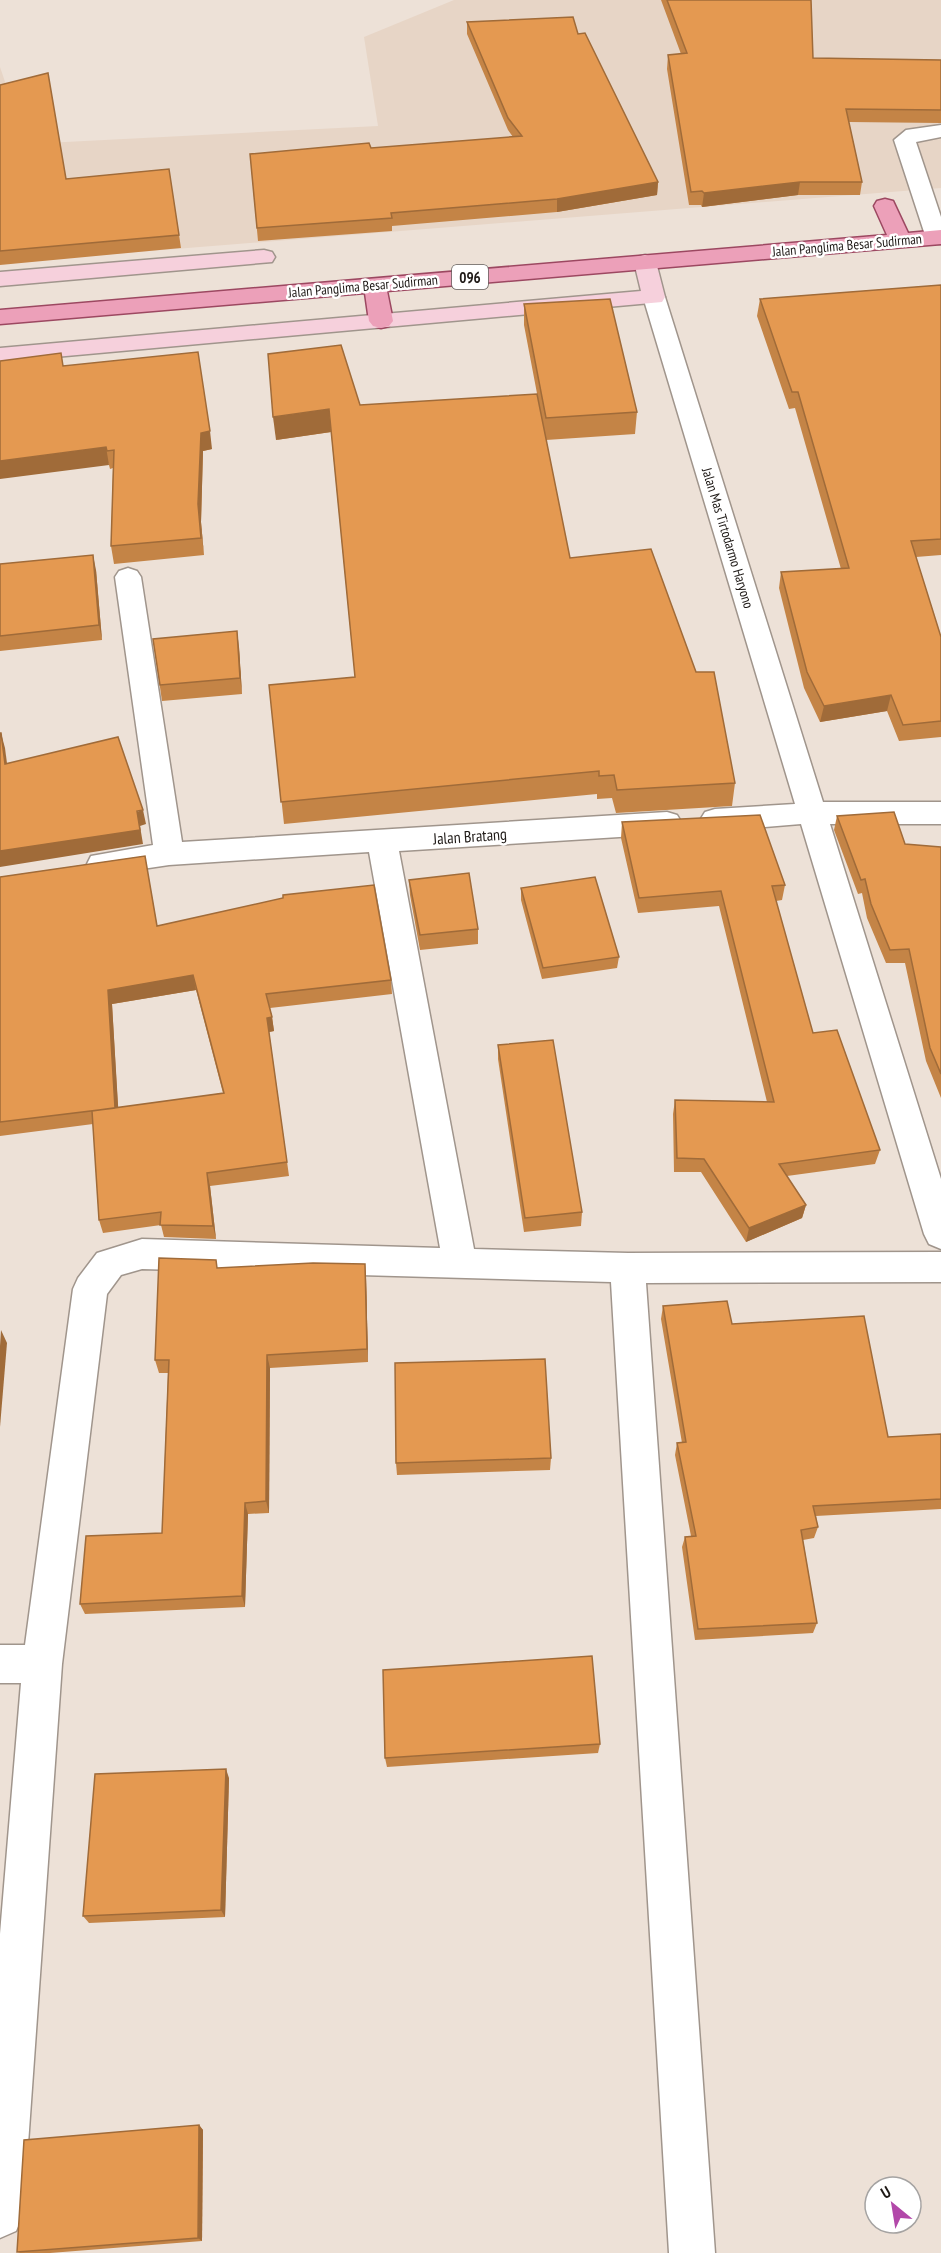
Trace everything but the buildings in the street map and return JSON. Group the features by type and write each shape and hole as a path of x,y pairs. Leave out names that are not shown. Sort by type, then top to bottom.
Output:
{"main road":[{"path":"885,206 901,241"},
{"name":"Jalan Panglima Besar Sudirman","path":"0,317 939,237"},
{"path":"375,285 381,321"}],"street":[{"path":"939,237 906,140 913,134 941,131"},
{"path":"0,279 264,257"},
{"name":"Jalan Mas Tirtodarmo Haryono","path":"645,262 941,1234"},
{"path":"0,355 654,297"},
{"path":"128,577 169,854"},
{"name":"Jalan Bratang","path":"79,868 169,854 812,813 941,813"},
{"path":"382,841 460,1264"},
{"path":"0,2215 42,1664 90,1289 109,1264 141,1254 627,1268 941,1267"},
{"path":"627,1268 692,2253"},
{"path":"0,1664 42,1664"}],"shaded area":[{"path":"454,0 941,0 941,188 0,263 0,67 26,144 378,126 364,37"}]}
